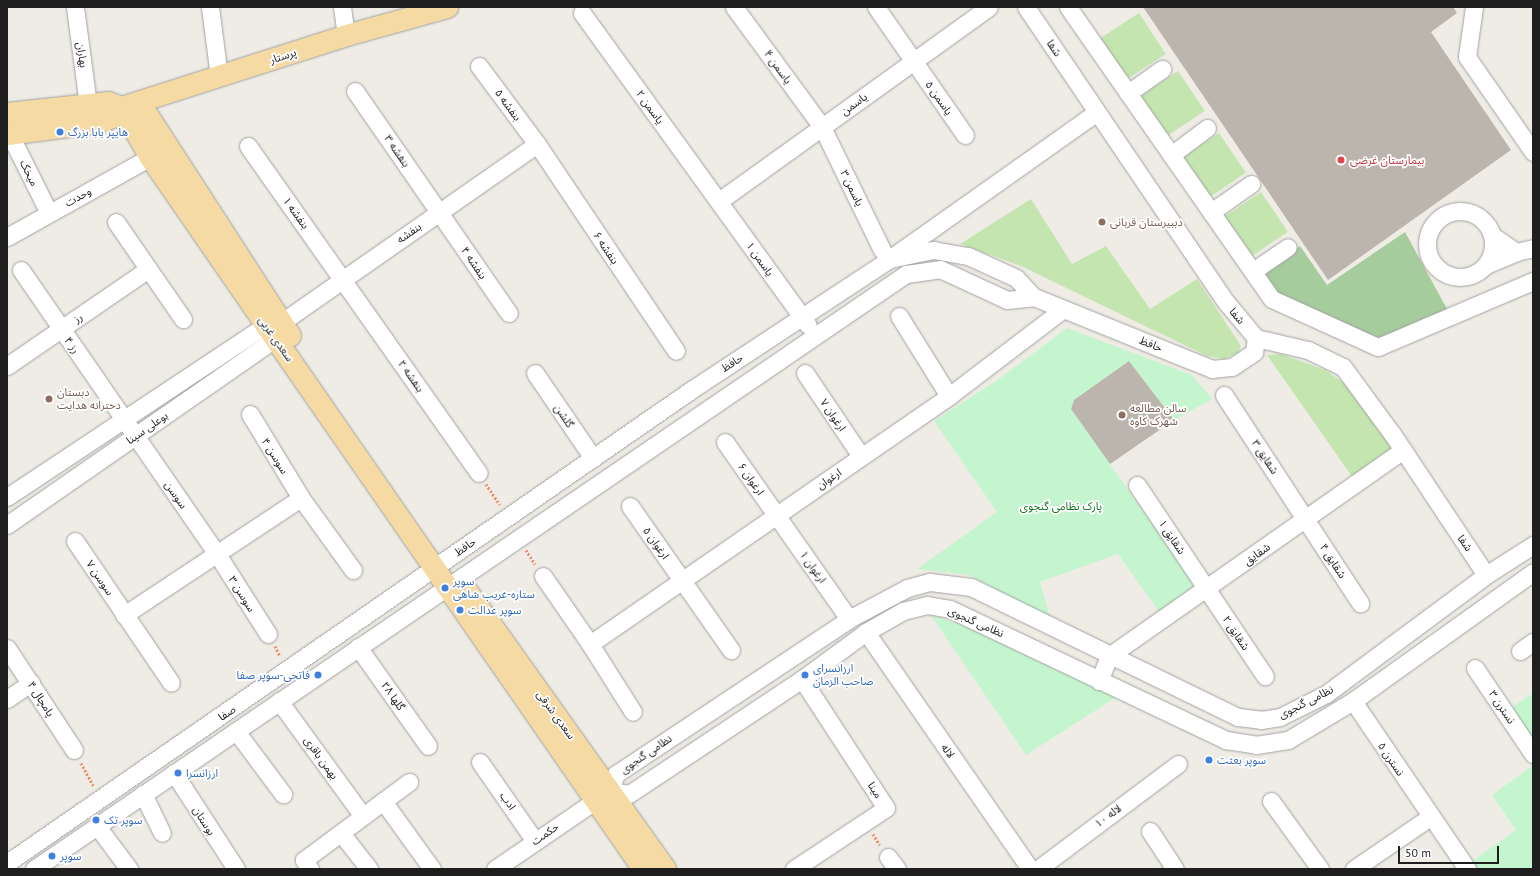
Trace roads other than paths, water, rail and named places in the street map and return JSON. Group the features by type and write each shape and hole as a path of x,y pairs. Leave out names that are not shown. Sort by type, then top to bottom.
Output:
{"main road":[{"name":"پرستار","path":"8,127 99,122 112,117 130,104 346,35 447,7"},
{"path":"8,127 88,104 108,102 130,104"},
{"name":"سعدی غربی","path":"130,104 150,157 277,326"},
{"name":"سعدی غربی","path":"130,104 277,326 446,574"},
{"name":"سعدی شرقی","path":"446,574 603,795 665,869"},
{"name":"سعدی شرقی","path":"603,795 643,869"}],"street":[{"name":"بهاران","path":"75,7 88,104"},
{"path":"210,7 219,76"},
{"path":"342,7 346,35"},
{"name":"یاسمن ۴","path":"734,7 822,127"},
{"name":"یاسمن ۵","path":"876,7 965,135"},
{"name":"یاسمن","path":"719,201 989,7"},
{"name":"شفا","path":"1026,7 1226,302 1256,338 1308,350 1343,368 1403,450 1486,575"},
{"path":"1068,7 1272,299 1378,347 1533,281"},
{"path":"1474,7 1467,57 1533,152"},
{"name":"یاسمن ۲","path":"582,13 719,201"},
{"name":"بنفشه ۵","path":"479,66 537,144"},
{"path":"1128,93 1162,69"},
{"name":"بنفشه ۳","path":"355,91 440,212"},
{"path":"886,254 1097,112"},
{"name":"میخک","path":"8,127 49,213"},
{"name":"یاسمن ۳","path":"822,127 886,254"},
{"path":"1171,155 1208,128"},
{"name":"بنفشه","path":"277,326 537,144"},
{"name":"بنفشه ۶","path":"537,144 676,351"},
{"name":"بنفشه ۱","path":"248,146 344,279"},
{"name":"وحدت","path":"7,237 150,157"},
{"path":"1211,212 1251,184"},
{"name":"یاسمن ۱","path":"719,201 801,317 817,334"},
{"path":"1516,252 1492,234 1484,221 1470,212 1458,210 1434,214 1426,238 1430,261 1438,270 1458,278 1468,277 1486,265 1516,252 1533,248"},
{"name":"بنفشه ۴","path":"440,212 508,313"},
{"path":"116,222 182,319"},
{"path":"1486,265 1491,256 1492,234"},
{"path":"1253,271 1288,247"},
{"name":"حافظ","path":"446,574 508,518 593,458 801,317 886,254 932,250 968,256 1016,278 1034,297 1212,369 1232,367 1254,352 1256,338"},
{"name":"حافظ","path":"446,574 518,538 906,274 940,269 1007,300 1034,297"},
{"name":"رز ۴","path":"21,270 135,436"},
{"name":"رز","path":"7,366 148,270"},
{"name":"بنفشه ۲","path":"344,279 479,473"},
{"name":"ارغوان","path":"590,644 949,396 1063,309"},
{"path":"900,316 949,396"},
{"name":"بوعلی سینا","path":"7,497 123,419 277,326"},
{"name":"بوعلی سینا","path":"7,526 135,436 277,326"},
{"name":"گلشن","path":"535,373 593,458"},
{"name":"ارغوان ۷","path":"805,373 861,456"},
{"name":"شقایق ۳","path":"1224,396 1306,519"},
{"name":"سوسن ۴","path":"250,414 301,498 353,570"},
{"name":"سوسن","path":"135,436 217,554"},
{"name":"ارغوان ۶","path":"725,442 776,515"},
{"name":"شقایق","path":"1109,656 1403,450"},
{"name":"شقایق ۱","path":"1137,486 1206,589"},
{"path":"124,615 301,498"},
{"name":"ارغوان ۵","path":"630,506 731,650"},
{"name":"ارغوان ۱","path":"776,515 849,620"},
{"name":"شقایق ۴","path":"1306,519 1360,603"},
{"name":"سوسن ۷","path":"75,541 124,615 172,683"},
{"name":"نظامی گنجوی","path":"603,795 616,774 849,620 907,588 930,582 952,583 971,587 992,596 1109,656 1238,717 1261,720 1280,717 1326,694 1486,575 1533,545"},
{"name":"سوسن ۳","path":"217,554 268,634"},
{"name":"نظامی گنجوی","path":"603,795 629,794 802,679 866,632 903,611 927,605 950,609 1226,740 1256,745 1288,740 1353,701 1420,651 1533,572"},
{"name":"صفا","path":"36,868 358,647 446,574"},
{"name":"صفا","path":"7,863 289,670 446,574"},
{"path":"543,576 590,644 633,712"},
{"name":"شقایق ۲","path":"1206,589 1265,676"},
{"name":"لاله","path":"866,632 1030,869"},
{"path":"1407,633 1420,651"},
{"name":"گلها ۲۸","path":"358,647 428,746"},
{"name":"پامچال ۴","path":"7,648 74,750"},
{"path":"1099,681 1109,656"},
{"name":"نسترن ۳","path":"1475,668 1532,748"},
{"name":"مینا","path":"794,869 886,808 802,679"},
{"path":"7,699 31,683"},
{"name":"بهمن باقری","path":"279,700 363,816"},
{"name":"نسترن ۵","path":"1353,701 1430,817 1467,869"},
{"path":"236,730 283,794"},
{"name":"ادب","path":"480,762 535,841"},
{"name":"لاله ۱۰","path":"1038,869 1178,764"},
{"name":"بوستان","path":"174,773 236,869"},
{"path":"310,869 304,860 409,782"},
{"path":"143,794 162,832"},
{"name":"حکمت","path":"495,869 603,795"},
{"path":"383,801 432,869"},
{"path":"1272,801 1320,869"},
{"path":"1354,869 1430,817"},
{"path":"98,826 129,869"},
{"path":"1150,831 1175,869"},
{"path":"341,833 368,869"}],"place":[{"name":"هایپر بابا بزرگ","path":"60,132"},
{"name":"بیمارستان غرضی","path":"1341,160"},
{"name":"دببیرستان قربانی","path":"1102,222"},
{"name":"دبستان دخترانه هدایت","path":"49,399"},
{"name":"سالن مطالعه شهرک کاوه","path":"1122,415"},
{"name":"سوپر ستاره-غریب شاهی","path":"445,588"},
{"name":"سوپر عدالت","path":"460,610"},
{"name":"فاتحی-سوپر صفا","path":"318,675"},
{"name":"ارزانسرای صاحب الزمان","path":"805,675"},
{"name":"سوپر بعثت","path":"1209,760"},
{"name":"ارزانسرا","path":"178,773"},
{"name":"سوپر تک","path":"96,820"},
{"name":"سوپر","path":"52,856"}],"park label":[{"name":"پارک نظامی گنجوی","path":"1061,506"}]}
